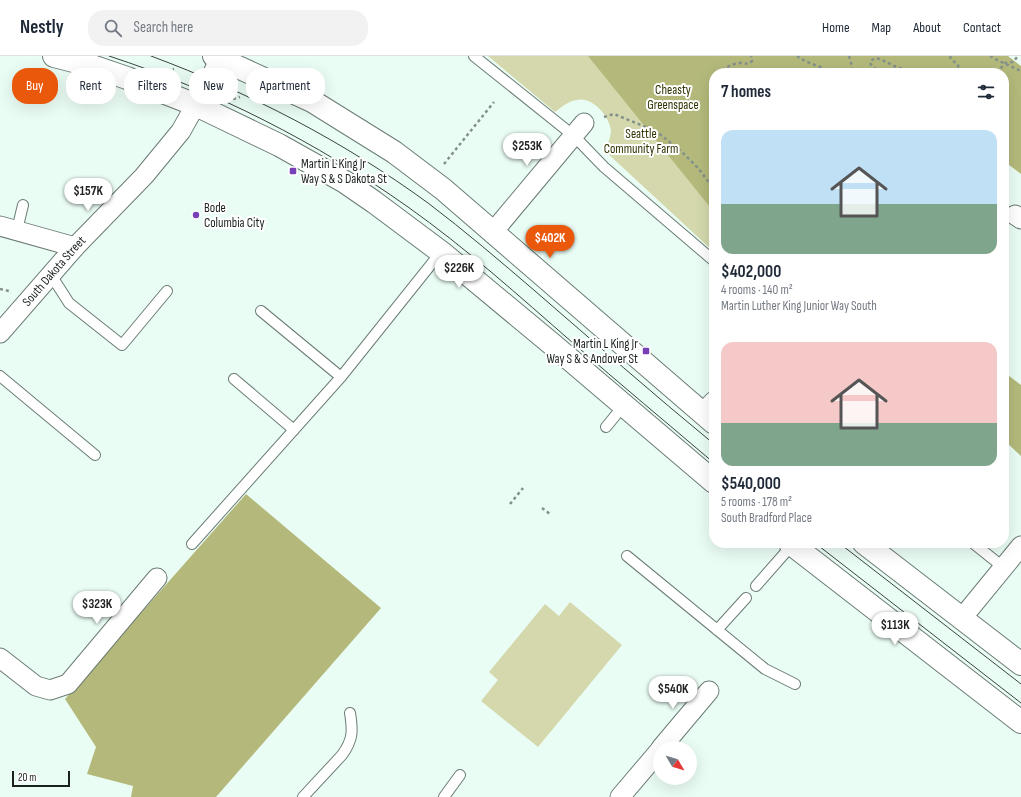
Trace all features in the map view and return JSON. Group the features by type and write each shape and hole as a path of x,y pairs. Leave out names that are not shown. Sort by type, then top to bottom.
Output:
{"main road":[{"path":"54,56 89,65 127,78 196,105 279,145 345,182 440,252 553,345 709,478"},
{"path":"218,57 312,101 394,152 443,189 576,305 709,411"},
{"path":"796,548 1021,722"},
{"path":"871,548 1021,664"}],"street":[{"name":"South Dakota Street","path":"0,333 75,247 144,176 181,131 196,105 218,57"},
{"path":"493,232 579,130"},
{"path":"8,228 75,247"},
{"path":"962,618 1021,546"},
{"path":"0,658 36,686 50,690 68,684 157,578"},
{"path":"668,741 709,691"},
{"path":"620,797 653,758"}],"lane":[{"path":"474,56 579,130 604,167 709,257"},
{"path":"8,228 23,205"},
{"path":"192,544 340,377 440,252"},
{"path":"51,275 69,303 122,345 167,291"},
{"path":"261,311 340,377"},
{"path":"0,376 94,455"},
{"path":"234,379 294,430"},
{"path":"606,427 624,405"},
{"path":"756,586 788,548"},
{"path":"980,548 1003,567"},
{"path":"627,556 765,670 795,684"},
{"path":"718,630 746,598"},
{"path":"303,797 347,748 351,740 352,732 350,713"},
{"path":"444,797 460,775"}],"path":[{"path":"726,68 738,63 748,64 752,61 750,56"},
{"path":"797,56 822,68"},
{"path":"849,56 852,68"},
{"path":"950,56 951,59 958,64 958,68"},
{"path":"990,56 1021,71"},
{"path":"1001,68 1005,64 1013,62 1018,56"},
{"path":"875,68 870,63 876,58 900,68"},
{"path":"444,165 494,102"},
{"path":"604,117 614,114 661,135 682,152 698,168 709,182"},
{"path":"510,504 524,488"},
{"path":"542,508 550,514"}],"green space":[{"name":"Seattle Community Farm","path":"488,56 593,56 709,177 709,247 605,151 610,138 611,130 607,119 599,108 588,101 577,100 568,103 555,112"},
{"name":"Cheasty Greenspace","path":"588,56 1008,56 1021,66 1021,174 1009,165 1009,68 709,68 709,206"},
{"path":"1009,376 1021,385 1021,456 1009,445"},
{"path":"246,494 381,608 216,797 131,797 133,786 87,774 96,747 65,699"},
{"path":"570,602 622,645 538,747 481,701 498,680 489,672 545,604 559,616"}],"tram line":[{"path":"109,56 188,85 264,120 338,161 373,183 430,223 471,256 709,459"},
{"path":"151,56 188,70 260,102 329,139 396,180 428,203 482,246 709,440"},
{"path":"821,548 1021,703"},
{"path":"845,548 1021,684"}],"place":[{"name":"Martin L King Jr Way S & S Dakota St","path":"293,171"},
{"name":"Bode Columbia City","path":"196,215"},
{"name":"Martin L King Jr Way S & S Andover St","path":"646,351"}]}
